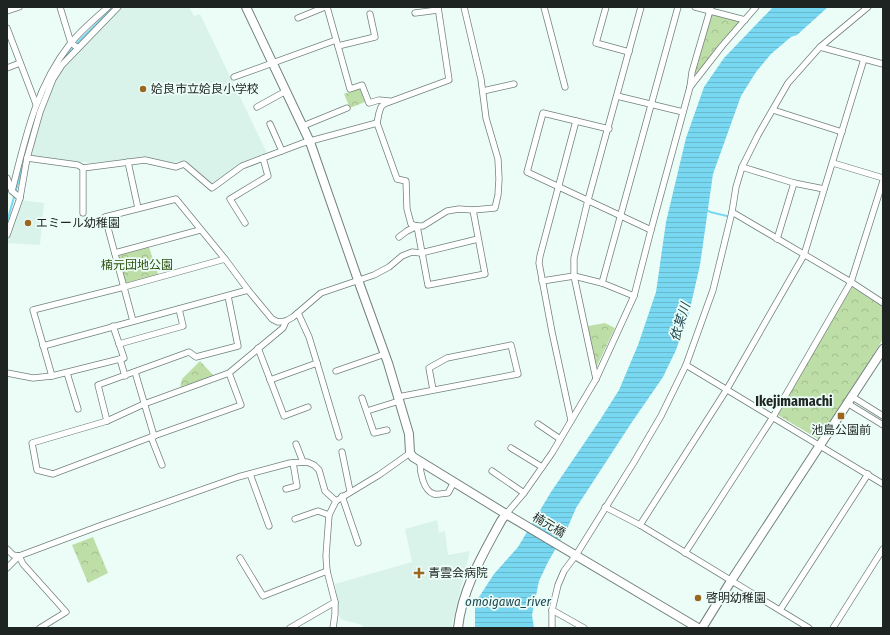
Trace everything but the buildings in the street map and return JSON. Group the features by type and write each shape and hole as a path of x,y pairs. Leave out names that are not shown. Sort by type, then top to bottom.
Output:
{"street":[{"path":"7,11 18,7"},
{"path":"60,7 71,43 78,48"},
{"path":"12,191 36,104 49,74 71,43 108,7"},
{"path":"7,232 20,198 27,158 40,112 53,80 62,65 118,7"},
{"path":"246,7 310,142 385,354 409,434 410,453 379,475 342,496 336,501 329,515 326,556 327,571 334,602 335,614 333,628"},
{"path":"298,18 326,7 350,89 362,85 369,103 379,100 391,101"},
{"path":"415,13 438,9 449,80 384,104 381,107 377,123 397,179 406,181 407,209 411,224 423,226 447,211 459,209 473,210 495,208 498,195 498,159 486,118 483,91 464,7"},
{"path":"544,7 565,87"},
{"path":"606,7 596,43 629,52"},
{"path":"596,379 574,276 574,258 588,200 609,129 641,7"},
{"path":"602,283 678,7"},
{"path":"695,7 710,9 745,20"},
{"path":"690,87 722,46 756,7"},
{"path":"552,628 552,610 558,585 564,571 634,462 661,416 686,365 713,290 732,212 736,187 742,167 788,83 820,47 868,7"},
{"path":"458,628 465,597 491,540 510,516 542,467 596,379 634,296 690,87 692,72 710,9"},
{"path":"338,46 376,38 370,14"},
{"path":"7,28 36,104"},
{"path":"234,77 336,40"},
{"path":"820,47 883,64"},
{"path":"640,525 727,389 804,255 864,59"},
{"path":"7,68 20,63"},
{"path":"483,91 514,84"},
{"path":"257,107 286,91"},
{"path":"617,96 683,112"},
{"path":"303,126 347,108"},
{"path":"773,110 842,132"},
{"path":"609,129 543,113 527,172 651,230"},
{"path":"571,420 539,263 576,121"},
{"path":"27,158 78,165 83,168 145,160 176,167 184,164 212,188 242,166 304,143 377,123"},
{"path":"270,124 282,151"},
{"path":"245,223 230,199 268,176 263,158"},
{"path":"128,162 138,208"},
{"path":"685,553 773,417 851,282 883,179 833,163"},
{"path":"742,167 794,183 824,189"},
{"path":"83,168 83,213"},
{"path":"7,178 12,191 20,198"},
{"path":"777,239 794,183"},
{"path":"133,321 105,217 138,208 176,199 272,319 278,322 293,318 321,293 374,275 389,268 402,256 412,252 421,253 478,239"},
{"path":"417,226 428,285 485,274 473,210"},
{"path":"732,212 851,282 883,303"},
{"path":"399,237 417,226"},
{"path":"115,253 200,230"},
{"path":"52,376 33,310 225,259"},
{"path":"542,281 574,276 602,283 634,296"},
{"path":"43,346 248,290"},
{"path":"107,421 98,385 189,352 196,357 238,346 228,296"},
{"path":"119,344 183,326 179,309"},
{"path":"298,313 309,337 339,437"},
{"path":"229,373 241,405 152,436 53,474 37,470 32,444 107,421 144,404 229,373 283,328 286,321"},
{"path":"7,373 33,378 52,376 124,358 113,326"},
{"path":"367,411 399,399 433,390 518,374 511,345 448,358 429,368 433,390"},
{"path":"258,348 284,416 308,407"},
{"path":"702,628 731,581 883,349"},
{"path":"336,370 385,354"},
{"path":"120,359 125,376"},
{"path":"270,380 317,363"},
{"path":"686,365 883,484"},
{"path":"135,372 152,436 162,465"},
{"path":"67,373 78,409"},
{"path":"362,398 374,433 387,430"},
{"path":"849,400 883,416"},
{"path":"849,400 883,425"},
{"path":"538,424 560,439"},
{"path":"296,444 302,462"},
{"path":"511,448 542,467"},
{"path":"342,452 350,491"},
{"name":"楠元橋","path":"410,453 420,462 698,628"},
{"path":"7,568 19,556 102,525 250,474 293,463 307,462 314,465 319,470 325,491 336,501"},
{"path":"420,462 422,480 428,491 434,494 448,493 454,482"},
{"path":"286,489 297,486 293,463"},
{"path":"492,471 524,493"},
{"path":"250,474 269,526"},
{"path":"780,610 868,474"},
{"path":"342,496 358,543"},
{"path":"605,506 640,525 809,628"},
{"path":"295,519 318,511 329,515"},
{"path":"7,549 13,554 19,556"},
{"path":"833,628 883,549"},
{"path":"19,556 22,564 66,612 40,628"},
{"path":"240,558 263,596 327,571"},
{"path":"290,628 334,602"},
{"path":"552,610 584,628"}],"shaded area":[{"name":"姶良市立姶良小学校","path":"121,7 189,7 194,16 200,14 267,153 242,164 212,184 205,180 186,160 173,163 145,157 91,163 31,157 39,121 54,82 63,67"},
{"name":"エミール幼稚園","path":"21,200 44,203 40,245 7,243"},
{"name":"青雲会病院","path":"437,520 439,533 445,531 448,555 470,551 452,628 363,628 362,625 340,619 335,584 412,562 405,529"}],"green space":[{"path":"713,14 737,21 739,23 720,43 697,74 694,73 710,16"},
{"path":"360,89 365,102 350,108 344,94"},
{"name":"楠元団地公園","path":"148,244 159,277 124,287 115,253"},
{"path":"852,287 883,307 883,339 820,440 776,414"},
{"path":"605,323 615,328 596,368 588,326"},
{"path":"200,361 214,376 180,387 182,379"},
{"path":"93,537 108,573 88,583 72,545"}],"water":[{"name":"omoigawa_river","path":"773,7 828,7 797,35 791,37 771,54 756,72 741,96 713,174 700,265 689,313 676,350 663,377 576,508 567,529 548,562 539,581 532,615 534,628 475,628 475,607 479,597 494,574 518,547 551,492 619,390 638,345 656,292 666,222 686,138 704,87 724,58"}],"waterway":[{"path":"65,58 79,41 114,7"},
{"path":"40,105 43,96"},
{"path":"7,222 23,165"},
{"path":"707,210 727,216"}],"place":[{"name":"姶良市立姶良小学校","path":"143,89"},
{"name":"エミール幼稚園","path":"28,223"},
{"name":"池島公園前","path":"841,416"},
{"name":"青雲会病院","path":"419,573"},
{"name":"啓明幼稚園","path":"698,598"}],"district":[{"name":"Ikejimamachi","path":"794,401"}],"water label":[{"name":"依某川","path":"680,322"}]}
